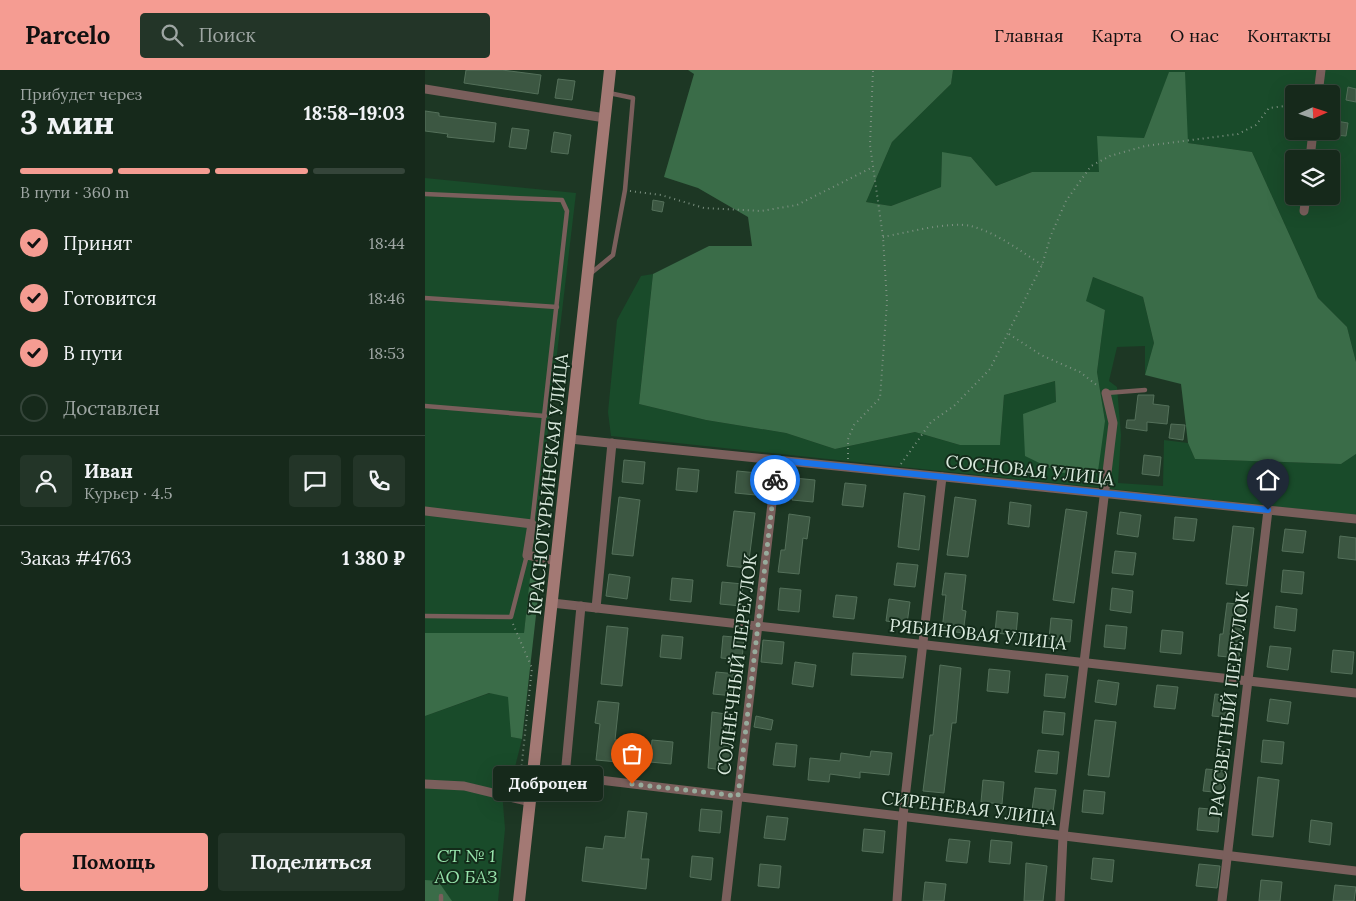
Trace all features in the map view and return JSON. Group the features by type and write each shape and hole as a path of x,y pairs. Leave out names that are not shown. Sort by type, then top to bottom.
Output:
{"main road":[{"name":"КРАСНОТУРЬИНСКАЯ УЛИЦА","path":"519,901 524,801 533,772 610,70"}],"street":[{"path":"1319,85 1321,70"},
{"path":"425,89 605,118"},
{"path":"1304,211 1305,205"},
{"path":"1060,901 1063,836 1106,494 1113,423 1106,393"},
{"name":"СОСНОВАЯ УЛИЦА","path":"570,439 1356,519"},
{"path":"596,608 612,444"},
{"name":"СОЛНЕЧНЫЙ ПЕРЕУЛОК","path":"726,901 777,460"},
{"path":"897,901 903,816 942,477"},
{"name":"РАССВЕТНЫЙ ПЕРЕУЛОК","path":"1222,901 1268,510"},
{"path":"425,511 532,524 527,555 557,561"},
{"name":"РЯБИНОВАЯ УЛИЦА","path":"552,603 1356,693"},
{"path":"565,776 581,606"},
{"name":"СИРЕНЕВАЯ УЛИЦА","path":"533,772 1356,871"},
{"path":"425,784 464,786 524,801"}],"lane":[{"path":"587,276 613,255 625,190 633,98 608,93"},
{"path":"425,194 562,200 567,211 532,524"},
{"path":"425,298 557,307"},
{"path":"1106,393 1145,390"},
{"path":"425,406 545,416"},
{"path":"425,616 511,617 527,555"}],"path":[{"path":"843,467 849,458 848,439 854,426 880,398 887,302 883,237 871,145 873,70"},
{"path":"896,472 931,422 953,406 990,369 1042,265 1051,235 1066,201 1091,166 1110,156 1145,146 1238,134 1256,125 1269,108 1285,106"},
{"path":"625,190 661,194 703,208 761,211 797,205 873,166"},
{"path":"883,237 932,228 969,226 1002,239 1042,265"},
{"path":"1009,334 1041,355 1080,372 1106,393"},
{"path":"511,617 516,634 532,668 524,801"}],"green space":[{"path":"688,70 953,70 951,84 892,142 866,202 891,206 941,187 942,152 971,157 996,186 1032,172 1099,172 1097,136 1144,138 1169,72 1185,72 1188,143 1252,152 1318,298 1347,327 1356,362 1356,454 1341,464 1195,459 1188,443 1181,384 1145,375 1154,343 1143,297 1093,277 1086,301 1105,310 1097,372 1105,421 1098,471 1060,473 1025,456 1023,414 1056,402 1055,381 1004,395 1000,445 960,445 915,432 835,449 786,433 706,420 639,404 653,274 709,246 752,246 748,217 698,188 664,177 694,74"},
{"path":"953,70 1356,70 1356,362 1347,327 1318,298 1252,152 1188,143 1169,73 1144,138 1099,172 1032,172 996,186 971,157 942,153 941,187 891,206 866,202 892,142 951,84"},
{"path":"425,178 576,193 524,633 425,633"},
{"path":"653,274 639,404 706,420 786,433 835,449 915,432 960,445 1000,444 1004,395 1055,381 1056,402 1105,421 1097,372 1105,310 1085,301 1093,277 1143,297 1154,343 1145,375 1145,346 1117,347 1109,381 1117,387 1121,435 1118,483 1163,486 1164,440 1188,443 1195,459 1341,464 1356,454 1356,515 611,436 608,412 617,320 641,276"},
{"path":"530,578 540,580 522,739 511,737 508,697 489,693 425,716 425,633 524,633"},
{"name":"СТ № 1 АО БАЗ","path":"490,693 509,697 511,737 522,739 514,771 501,779 505,829 498,901 425,901 425,716"},
{"path":"425,880 438,881 452,901 425,901"}],"building":[{"path":"466,70 502,70 541,75 538,94 464,83"},
{"path":"558,79 575,81 572,100 555,98"},
{"path":"1348,87 1356,89 1356,102 1346,100"},
{"path":"425,111 439,113 439,116 496,123 494,142 447,137 448,134 425,131"},
{"path":"1340,122 1348,123 1346,136 1340,135"},
{"path":"512,128 529,130 526,149 509,147"},
{"path":"554,132 571,135 568,154 551,152"},
{"path":"653,200 664,202 662,212 652,210"},
{"path":"1138,395 1154,395 1153,404 1169,406 1167,424 1147,422 1147,431 1126,428 1127,420 1135,420"},
{"path":"1171,424 1185,425 1183,440 1169,438"},
{"path":"1144,455 1161,457 1159,476 1142,474"},
{"path":"624,460 645,462 643,484 622,482"},
{"path":"678,468 699,470 697,492 676,490"},
{"path":"737,471 758,473 756,495 735,493"},
{"path":"794,478 815,480 813,502 792,500"},
{"path":"845,483 866,485 863,507 842,505"},
{"path":"904,493 925,496 919,550 898,547"},
{"path":"619,497 640,500 633,556 612,554"},
{"path":"955,497 976,500 968,557 947,555"},
{"path":"1010,502 1031,505 1029,527 1008,524"},
{"path":"1066,509 1087,512 1074,603 1053,600"},
{"path":"734,511 755,513 748,568 727,566"},
{"path":"1120,512 1141,515 1138,537 1117,534"},
{"path":"789,514 810,517 807,539 803,538 799,574 778,572 781,550 785,550"},
{"path":"1175,517 1197,519 1194,541 1173,539"},
{"path":"1233,526 1254,528 1247,586 1226,584"},
{"path":"1285,529 1306,531 1303,553 1282,551"},
{"path":"1340,536 1356,538 1356,560 1338,558"},
{"path":"1115,551 1136,553 1133,575 1112,573"},
{"path":"897,563 918,565 915,587 894,585"},
{"path":"1283,570 1304,572 1302,594 1281,592"},
{"path":"945,573 966,575 962,610 966,611 963,633 942,630 946,595 942,595"},
{"path":"609,574 630,577 627,599 606,596"},
{"path":"672,578 693,580 691,602 670,600"},
{"path":"722,582 743,584 741,606 720,604"},
{"path":"780,588 801,590 799,612 778,610"},
{"path":"1112,588 1133,591 1131,613 1110,610"},
{"path":"836,595 857,597 854,619 833,617"},
{"path":"889,599 910,602 907,624 886,621"},
{"path":"1227,603 1248,605 1245,627 1242,627 1239,658 1218,656 1220,634 1223,634"},
{"path":"1276,606 1297,609 1295,631 1274,628"},
{"path":"997,611 1018,613 1016,635 995,633"},
{"path":"1051,618 1072,620 1070,642 1049,639"},
{"path":"1106,625 1127,627 1125,649 1104,647"},
{"path":"607,626 628,628 622,686 601,684"},
{"path":"1162,630 1183,632 1181,654 1160,652"},
{"path":"662,635 683,637 681,659 660,657"},
{"path":"723,636 744,638 742,660 721,658"},
{"path":"763,640 784,642 782,664 761,662"},
{"path":"1270,646 1291,648 1288,670 1267,667"},
{"path":"1333,650 1354,652 1352,674 1331,672"},
{"path":"853,653 906,656 903,678 851,675"},
{"path":"795,662 816,665 813,687 792,684"},
{"path":"940,665 961,668 956,723 952,723 944,793 923,791 930,735 933,735"},
{"path":"989,669 1010,671 1008,693 987,691"},
{"path":"716,672 737,674 734,696 713,694"},
{"path":"1046,674 1068,676 1065,698 1044,696"},
{"path":"1098,680 1119,683 1116,705 1095,702"},
{"path":"1157,685 1178,687 1175,709 1154,707"},
{"path":"1215,694 1236,696 1233,718 1212,716"},
{"path":"1270,699 1291,702 1288,724 1267,721"},
{"path":"598,701 619,703 615,740 620,740 618,762 596,760 600,724 595,723"},
{"path":"1044,711 1065,713 1063,735 1042,733"},
{"path":"712,712 733,715 729,771 708,768"},
{"path":"756,716 773,720 771,730 754,727"},
{"path":"1095,720 1116,722 1109,777 1088,775"},
{"path":"652,740 673,742 671,764 650,762"},
{"path":"1263,740 1284,742 1282,764 1261,762"},
{"path":"776,743 797,745 795,767 773,765"},
{"path":"1038,750 1059,752 1057,774 1035,772"},
{"path":"871,751 892,753 889,775 860,772 860,778 830,774 829,782 808,780 810,758 840,761 841,753 870,757"},
{"path":"1206,769 1227,771 1224,793 1203,791"},
{"path":"1258,777 1279,780 1273,837 1252,835"},
{"path":"983,780 1004,782 1002,804 981,802"},
{"path":"1035,788 1056,790 1053,812 1032,810"},
{"path":"1084,790 1105,792 1103,814 1082,812"},
{"path":"1199,808 1220,810 1218,832 1197,830"},
{"path":"701,809 722,811 720,833 699,831"},
{"path":"628,811 647,813 641,859 649,859 646,889 582,881 586,847 603,849 605,836 625,838"},
{"path":"767,816 788,818 785,840 764,838"},
{"path":"1311,820 1332,823 1330,845 1309,842"},
{"path":"864,829 885,831 883,853 862,851"},
{"path":"949,839 970,841 967,863 946,861"},
{"path":"991,840 1012,842 1010,864 989,862"},
{"path":"692,856 713,858 711,880 690,877"},
{"path":"1093,858 1114,860 1112,882 1091,879"},
{"path":"1026,863 1047,866 1043,901 1024,901"},
{"path":"760,864 781,866 779,888 758,886"},
{"path":"1199,864 1220,866 1217,888 1196,886"},
{"path":"1261,880 1282,882 1280,901 1259,901"},
{"path":"925,882 946,884 944,901 923,901"},
{"path":"1335,885 1356,887 1354,901 1333,901"}],"way so far":[{"path":"632,784 738,796 775,480"}],"place":[{"name":"Доброцен","path":"632,784"}],"route":[{"path":"775,480 777,460 1268,510"}]}
